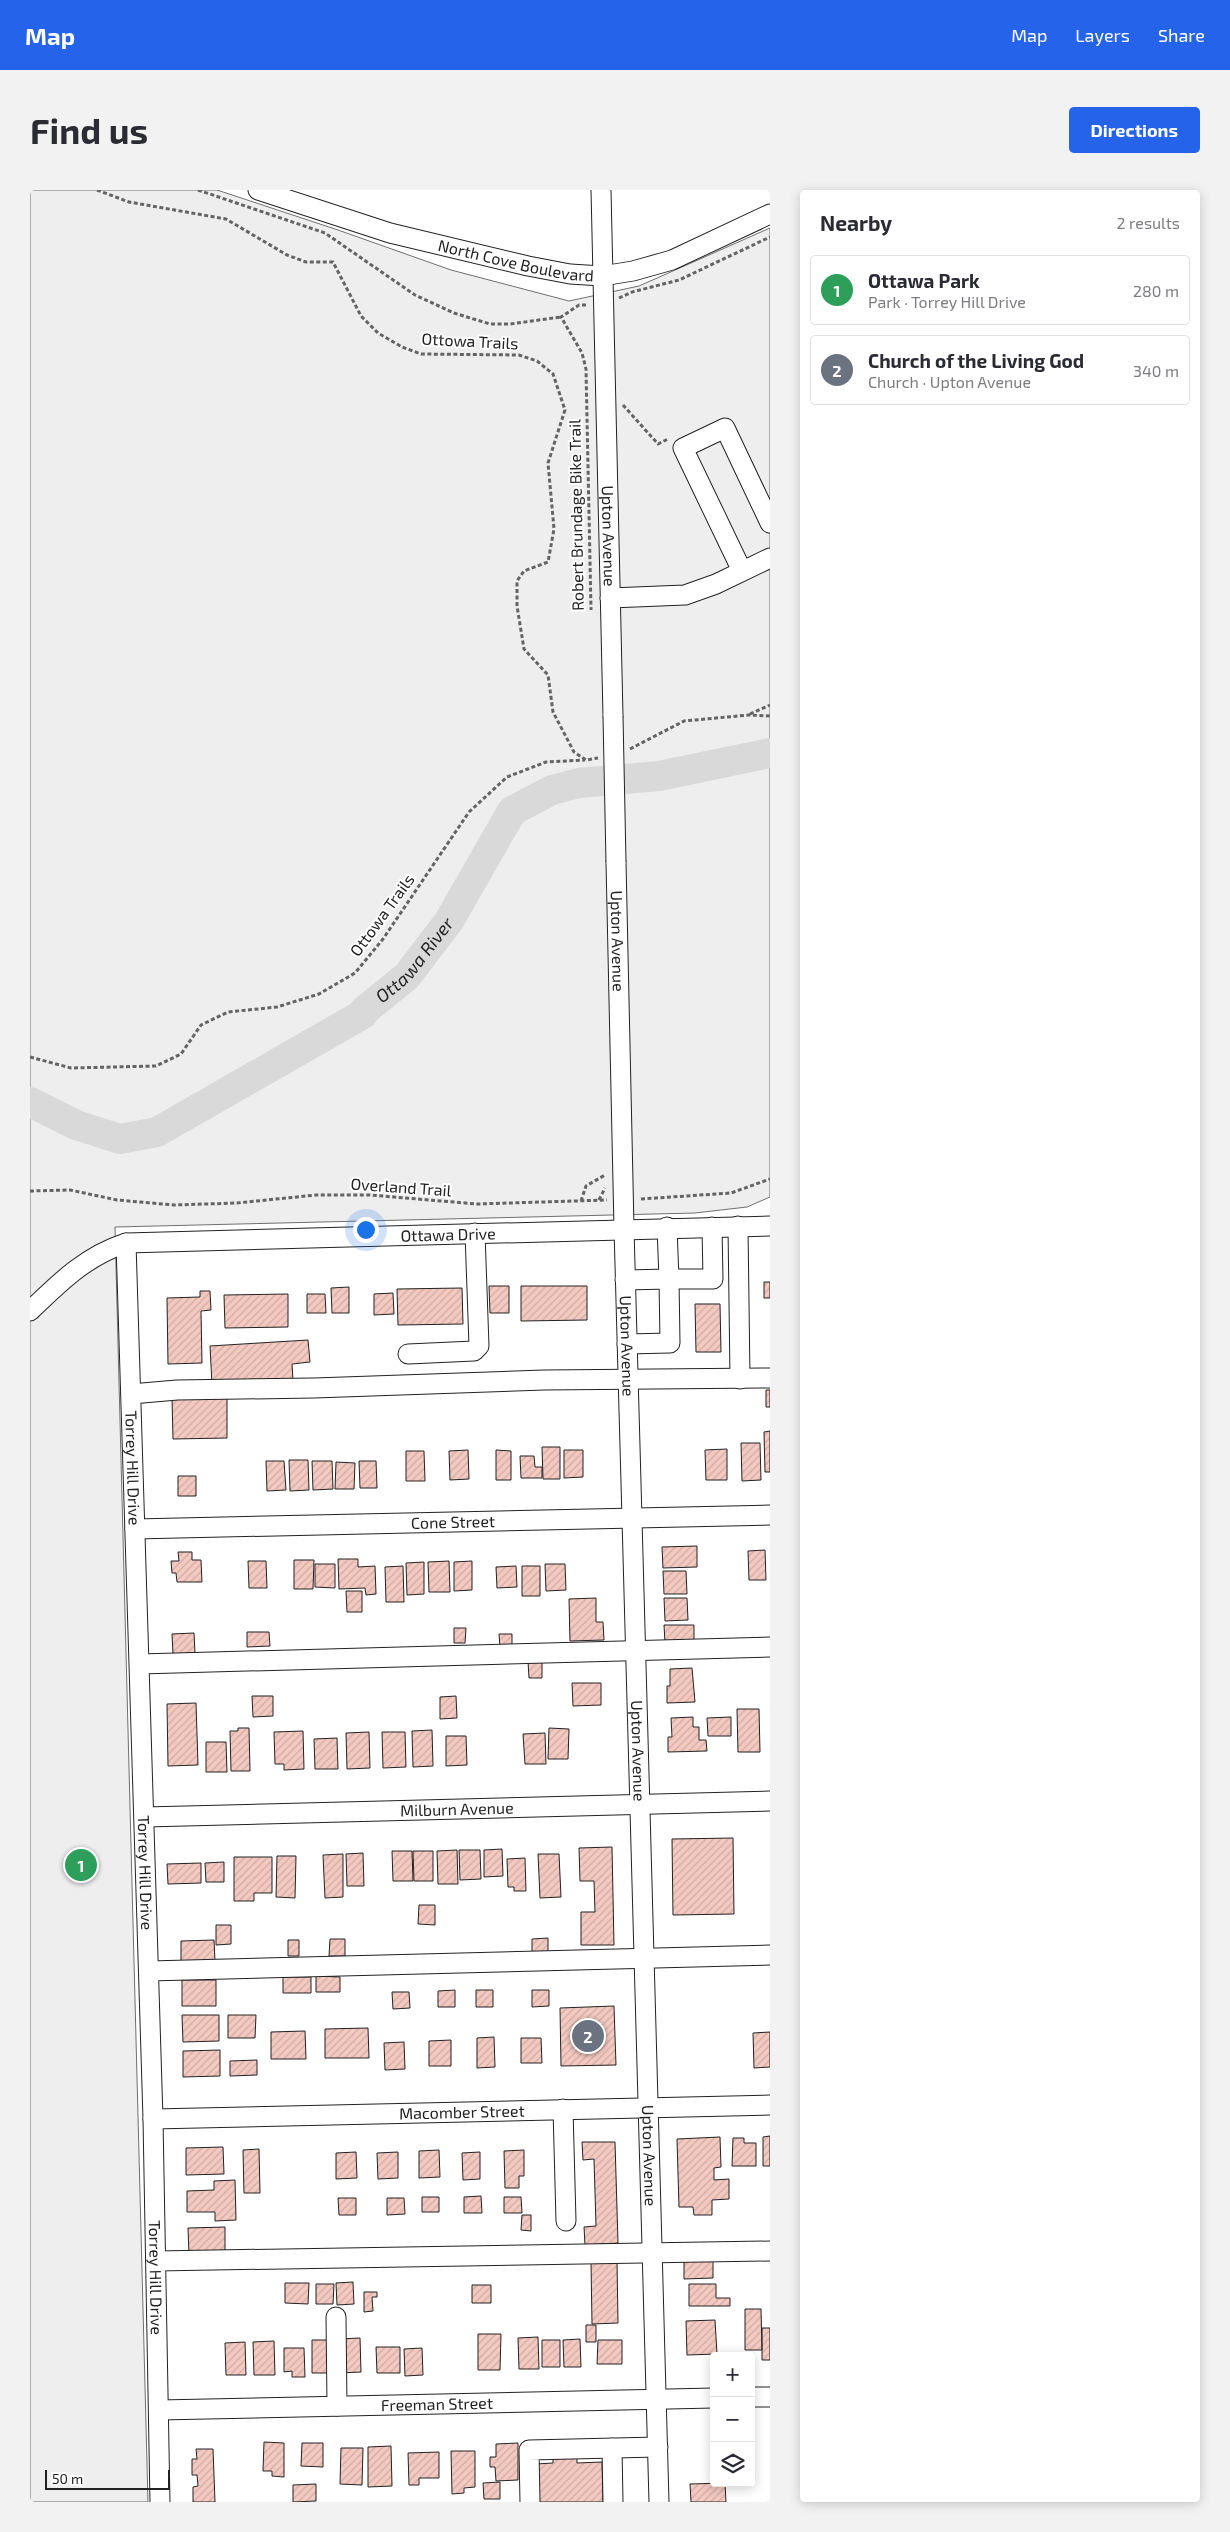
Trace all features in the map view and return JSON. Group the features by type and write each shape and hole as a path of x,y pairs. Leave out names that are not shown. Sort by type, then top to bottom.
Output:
{"street":[{"name":"North Cove Boulevard","path":"258,190 390,233 528,266 570,274 602,276 633,271 672,260 770,214"},
{"name":"Upton Avenue","path":"601,190 625,1280 637,1650 647,2108 659,2502"},
{"path":"742,571 683,448 724,428 770,522"},
{"path":"610,598 685,595 716,584 770,558"},
{"path":"738,1226 740,1379"},
{"name":"Ottawa Drive","path":"30,1311 85,1262 106,1250 126,1244 624,1228 770,1226"},
{"path":"627,1344 670,1343 667,1227"},
{"path":"625,1280 713,1279 712,1227"},
{"path":"408,1354 474,1351 479,1346 475,1233"},
{"name":"Torrey Hill Drive","path":"126,1244 154,2119 160,2502"},
{"path":"131,1394 176,1390 628,1379 770,1378"},
{"name":"Cone Street","path":"135,1529 770,1515"},
{"path":"140,1664 770,1648"},
{"name":"Milburn Avenue","path":"145,1816 770,1800"},
{"path":"149,1971 770,1955"},
{"name":"Macomber Street","path":"154,2119 770,2105"},
{"path":"563,2109 566,2221"},
{"path":"156,2261 652,2255 770,2251"},
{"path":"336,2317 337,2406"},
{"path":"755,2397 770,2396"},
{"name":"Freeman Street","path":"159,2410 710,2398"},
{"path":"530,2502 529,2450 658,2447"},
{"path":"612,2448 613,2502"}],"path":[{"name":"Ottowa Trails","path":"97,190 129,202 226,219 286,256 306,262 333,262 361,316 378,333 402,347 421,354 519,355 537,361 553,374 565,410 548,463 554,529 548,562 524,571 517,581 517,606 524,649 548,675 553,712 574,752 586,760"},
{"path":"198,190 326,233 407,290 454,314 490,324 510,324 561,317 578,305 603,302"},
{"name":"Robert Brundage Bike Trail","path":"561,317 582,353 586,369 591,614"},
{"path":"623,405 658,444 674,436"},
{"path":"749,715 770,705"},
{"path":"628,750 684,721 749,715 770,716"},
{"name":"Ottowa Trails","path":"30,1057 71,1068 156,1066 181,1054 201,1025 228,1012 277,1007 319,994 354,973 383,939 468,812 507,778 546,762 586,760 603,757"},
{"path":"581,1201 586,1186 606,1175"},
{"name":"Overland Trail","path":"30,1191 70,1190 117,1200 174,1205 341,1195 398,1197 478,1204 624,1200 731,1193 770,1180"}],"shaded area":[{"path":"30,190 217,190 451,270 569,301 639,286 770,228 770,1197 747,1207 695,1213 115,1227 148,2502 30,2502"}],"building":[{"path":"764,1282 770,1282 770,1298 764,1298"},
{"path":"489,1286 509,1286 509,1313 490,1313"},
{"path":"521,1286 587,1286 587,1320 521,1321"},
{"path":"349,1287 349,1313 332,1313 331,1288"},
{"path":"462,1288 463,1324 398,1325 397,1289"},
{"path":"200,1291 210,1291 211,1310 201,1311 202,1363 168,1364 167,1298 200,1297"},
{"path":"393,1293 394,1314 374,1315 374,1294"},
{"path":"288,1294 288,1327 225,1328 224,1295"},
{"path":"307,1294 325,1294 326,1313 307,1313"},
{"path":"695,1304 720,1304 721,1352 696,1352"},
{"path":"308,1340 310,1362 292,1364 293,1380 212,1385 210,1346"},
{"path":"766,1390 770,1390 770,1407 766,1407"},
{"path":"227,1397 227,1438 173,1439 172,1398"},
{"path":"770,1431 770,1472 765,1472 764,1432"},
{"path":"741,1443 760,1443 761,1480 742,1481"},
{"path":"542,1447 560,1447 560,1479 543,1479"},
{"path":"727,1449 727,1480 706,1480 705,1450"},
{"path":"468,1450 469,1479 450,1480 449,1451"},
{"path":"496,1450 511,1451 511,1480 496,1480"},
{"path":"564,1450 583,1450 583,1477 564,1478"},
{"path":"406,1451 424,1451 425,1481 406,1481"},
{"path":"520,1456 534,1456 535,1467 542,1467 542,1478 521,1478"},
{"path":"289,1460 308,1460 309,1490 290,1491"},
{"path":"266,1461 284,1461 286,1490 267,1491"},
{"path":"312,1461 332,1461 333,1489 313,1490"},
{"path":"359,1461 376,1461 377,1488 360,1488"},
{"path":"336,1462 355,1463 354,1489 335,1489"},
{"path":"178,1476 196,1476 196,1496 178,1496"},
{"path":"697,1546 697,1567 663,1568 662,1547"},
{"path":"765,1550 766,1580 749,1580 748,1551"},
{"path":"178,1552 192,1552 192,1560 201,1560 202,1582 177,1582 176,1573 172,1573 171,1561 179,1561"},
{"path":"338,1559 358,1559 358,1567 375,1566 376,1594 366,1595 365,1588 339,1589"},
{"path":"294,1560 314,1560 313,1589 294,1589"},
{"path":"248,1561 266,1561 267,1588 249,1588"},
{"path":"449,1561 450,1592 429,1592 428,1562"},
{"path":"472,1561 472,1590 454,1591 454,1562"},
{"path":"424,1562 424,1594 407,1595 406,1563"},
{"path":"315,1564 335,1564 335,1588 315,1587"},
{"path":"545,1564 565,1564 566,1590 546,1591"},
{"path":"403,1566 404,1602 386,1602 385,1567"},
{"path":"516,1566 517,1587 497,1588 496,1567"},
{"path":"522,1566 540,1566 540,1596 522,1596"},
{"path":"663,1571 686,1571 687,1594 664,1594"},
{"path":"346,1591 362,1591 362,1612 347,1612"},
{"path":"596,1598 596,1622 603,1622 604,1640 570,1641 569,1599"},
{"path":"664,1598 687,1598 688,1620 665,1621"},
{"path":"664,1625 694,1625 694,1643 665,1643"},
{"path":"454,1628 466,1628 465,1643 454,1643"},
{"path":"247,1632 269,1632 270,1646 247,1647"},
{"path":"194,1633 195,1653 173,1654 172,1634"},
{"path":"499,1634 512,1634 512,1648 500,1648"},
{"path":"528,1661 542,1661 542,1678 529,1678"},
{"path":"692,1668 695,1702 667,1703 670,1669"},
{"path":"572,1683 601,1683 601,1705 573,1706"},
{"path":"252,1696 273,1696 273,1716 253,1717"},
{"path":"456,1696 457,1718 440,1719 440,1697"},
{"path":"196,1703 198,1765 168,1766 167,1704"},
{"path":"737,1709 759,1709 760,1752 738,1752"},
{"path":"693,1717 693,1727 699,1727 699,1740 706,1740 707,1751 668,1752 668,1737 672,1737 671,1718"},
{"path":"731,1717 731,1736 708,1736 707,1718"},
{"path":"238,1728 249,1728 250,1771 231,1771 230,1731 238,1731"},
{"path":"549,1728 569,1729 568,1759 548,1759"},
{"path":"432,1730 433,1766 413,1767 412,1731"},
{"path":"303,1731 304,1769 284,1770 284,1764 275,1764 274,1732"},
{"path":"369,1732 370,1768 347,1769 346,1733"},
{"path":"382,1732 405,1732 406,1767 383,1768"},
{"path":"545,1733 546,1764 525,1764 523,1734"},
{"path":"446,1736 466,1736 467,1765 446,1766"},
{"path":"337,1738 338,1769 315,1769 314,1739"},
{"path":"206,1742 226,1742 227,1772 206,1772"},
{"path":"733,1838 734,1914 673,1915 672,1839"},
{"path":"612,1847 614,1945 581,1945 581,1912 595,1912 594,1881 580,1881 579,1848"},
{"path":"502,1849 503,1876 484,1877 484,1850"},
{"path":"457,1850 458,1884 438,1884 437,1851"},
{"path":"459,1850 480,1850 481,1879 460,1880"},
{"path":"392,1851 412,1851 413,1881 393,1881"},
{"path":"413,1851 433,1851 433,1881 414,1881"},
{"path":"363,1853 364,1886 347,1886 346,1854"},
{"path":"343,1854 343,1897 325,1898 323,1855"},
{"path":"538,1854 559,1854 561,1897 540,1898"},
{"path":"277,1856 296,1856 295,1898 276,1897"},
{"path":"234,1857 272,1857 272,1893 254,1893 254,1901 234,1901"},
{"path":"525,1858 526,1891 514,1891 514,1887 508,1887 507,1859"},
{"path":"224,1862 224,1882 206,1882 205,1863"},
{"path":"201,1863 201,1883 168,1884 167,1864"},
{"path":"419,1905 435,1905 435,1925 418,1924"},
{"path":"216,1925 231,1925 231,1944 216,1945"},
{"path":"548,1938 548,1954 532,1955 532,1939"},
{"path":"330,1939 345,1939 345,1956 329,1956"},
{"path":"214,1940 215,1961 181,1962 181,1941"},
{"path":"288,1940 299,1940 299,1956 288,1956"},
{"path":"316,1976 340,1977 340,1992 316,1992"},
{"path":"283,1977 311,1977 311,1993 283,1993"},
{"path":"182,1980 216,1980 216,2006 182,2006"},
{"path":"455,1990 455,2007 438,2007 438,1991"},
{"path":"476,1990 493,1990 493,2007 476,2007"},
{"path":"532,1990 549,1990 549,2006 532,2007"},
{"path":"392,1992 409,1992 410,2008 393,2009"},
{"path":"614,2006 616,2065 561,2066 560,2008"},
{"path":"182,2015 219,2015 219,2041 183,2042"},
{"path":"228,2015 256,2015 255,2038 228,2038"},
{"path":"368,2028 369,2058 325,2058 325,2029"},
{"path":"305,2031 306,2059 271,2059 271,2032"},
{"path":"770,2032 770,2067 754,2068 753,2033"},
{"path":"494,2037 495,2067 477,2068 477,2038"},
{"path":"521,2038 541,2038 542,2063 521,2063"},
{"path":"451,2040 451,2066 429,2066 429,2041"},
{"path":"404,2042 405,2069 385,2070 384,2043"},
{"path":"220,2050 220,2076 183,2077 183,2051"},
{"path":"257,2060 257,2075 230,2076 230,2061"},
{"path":"770,2136 770,2166 763,2166 763,2137"},
{"path":"720,2137 721,2167 714,2168 714,2180 729,2179 729,2199 712,2200 712,2215 694,2215 693,2207 679,2207 677,2139"},
{"path":"733,2138 744,2138 744,2143 756,2143 756,2166 732,2166"},
{"path":"582,2142 615,2142 618,2243 585,2245 584,2227 596,2226 594,2159 583,2160"},
{"path":"223,2147 224,2174 186,2175 186,2148"},
{"path":"259,2149 260,2193 244,2193 243,2150"},
{"path":"439,2150 440,2177 419,2178 419,2151"},
{"path":"524,2150 524,2176 519,2176 519,2188 505,2188 504,2151"},
{"path":"356,2152 357,2178 336,2179 336,2153"},
{"path":"398,2152 398,2178 378,2179 377,2153"},
{"path":"480,2152 480,2179 463,2180 462,2153"},
{"path":"235,2180 236,2220 215,2221 215,2212 187,2212 187,2191 214,2190 214,2181"},
{"path":"481,2196 482,2213 464,2213 464,2197"},
{"path":"422,2197 439,2197 439,2212 422,2212"},
{"path":"504,2197 521,2197 522,2213 504,2213"},
{"path":"338,2198 356,2198 356,2215 339,2215"},
{"path":"387,2198 404,2198 405,2214 387,2215"},
{"path":"522,2215 531,2215 531,2231 521,2230"},
{"path":"225,2227 225,2253 189,2254 188,2228"},
{"path":"713,2257 713,2278 684,2279 684,2258"},
{"path":"617,2261 618,2323 592,2324 591,2262"},
{"path":"353,2282 354,2304 337,2305 336,2283"},
{"path":"285,2283 309,2283 308,2304 285,2303"},
{"path":"316,2284 334,2284 333,2304 316,2304"},
{"path":"689,2284 716,2284 716,2298 730,2298 730,2306 689,2306"},
{"path":"472,2285 491,2285 491,2303 472,2303"},
{"path":"364,2292 377,2292 377,2297 372,2297 373,2311 364,2312"},
{"path":"745,2309 761,2309 762,2350 745,2350"},
{"path":"715,2320 717,2352 710,2352 710,2354 687,2355 686,2321"},
{"path":"586,2325 596,2325 596,2342 586,2342"},
{"path":"762,2328 770,2328 770,2360 762,2360"},
{"path":"478,2334 501,2334 500,2370 478,2370"},
{"path":"538,2337 539,2369 519,2369 518,2338"},
{"path":"360,2338 361,2372 340,2373 339,2339"},
{"path":"580,2339 581,2367 564,2367 563,2340"},
{"path":"312,2340 333,2340 333,2373 312,2373"},
{"path":"542,2340 560,2340 560,2367 542,2367"},
{"path":"598,2340 622,2340 622,2364 597,2364"},
{"path":"274,2341 275,2375 254,2375 253,2342"},
{"path":"245,2342 246,2375 226,2375 225,2343"},
{"path":"376,2347 400,2347 400,2373 377,2373"},
{"path":"284,2348 304,2348 305,2377 292,2377 292,2371 284,2372"},
{"path":"422,2348 423,2375 405,2376 404,2349"},
{"path":"264,2442 284,2443 284,2477 272,2476 272,2471 263,2471"},
{"path":"302,2443 323,2443 323,2467 301,2466"},
{"path":"518,2443 518,2480 496,2481 495,2467 490,2467 490,2457 496,2457 496,2444"},
{"path":"391,2446 392,2486 368,2487 368,2447"},
{"path":"341,2448 363,2448 362,2485 340,2484"},
{"path":"196,2449 213,2449 215,2502 193,2502 193,2487 198,2486 197,2475 192,2475 192,2459 197,2459"},
{"path":"451,2451 475,2451 475,2487 464,2488 464,2493 452,2494"},
{"path":"439,2452 439,2478 419,2478 419,2485 409,2485 408,2453"},
{"path":"553,2454 577,2454 577,2463 602,2462 603,2502 537,2502 536,2464 553,2463"},
{"path":"500,2482 500,2499 484,2499 483,2483"},
{"path":"710,2483 710,2487 725,2487 726,2502 691,2502 690,2484"},
{"path":"316,2484 316,2501 293,2502 293,2485"}],"waterway":[{"name":"Ottawa River","path":"30,1102 76,1125 120,1139 157,1132 363,1014 364,1011 407,976 449,921 512,811 552,790 579,783 659,776 770,753"}],"place":[{"name":"Ottawa Park","path":"81,1865"},
{"name":"Church of the Living God","path":"588,2036"}]}
